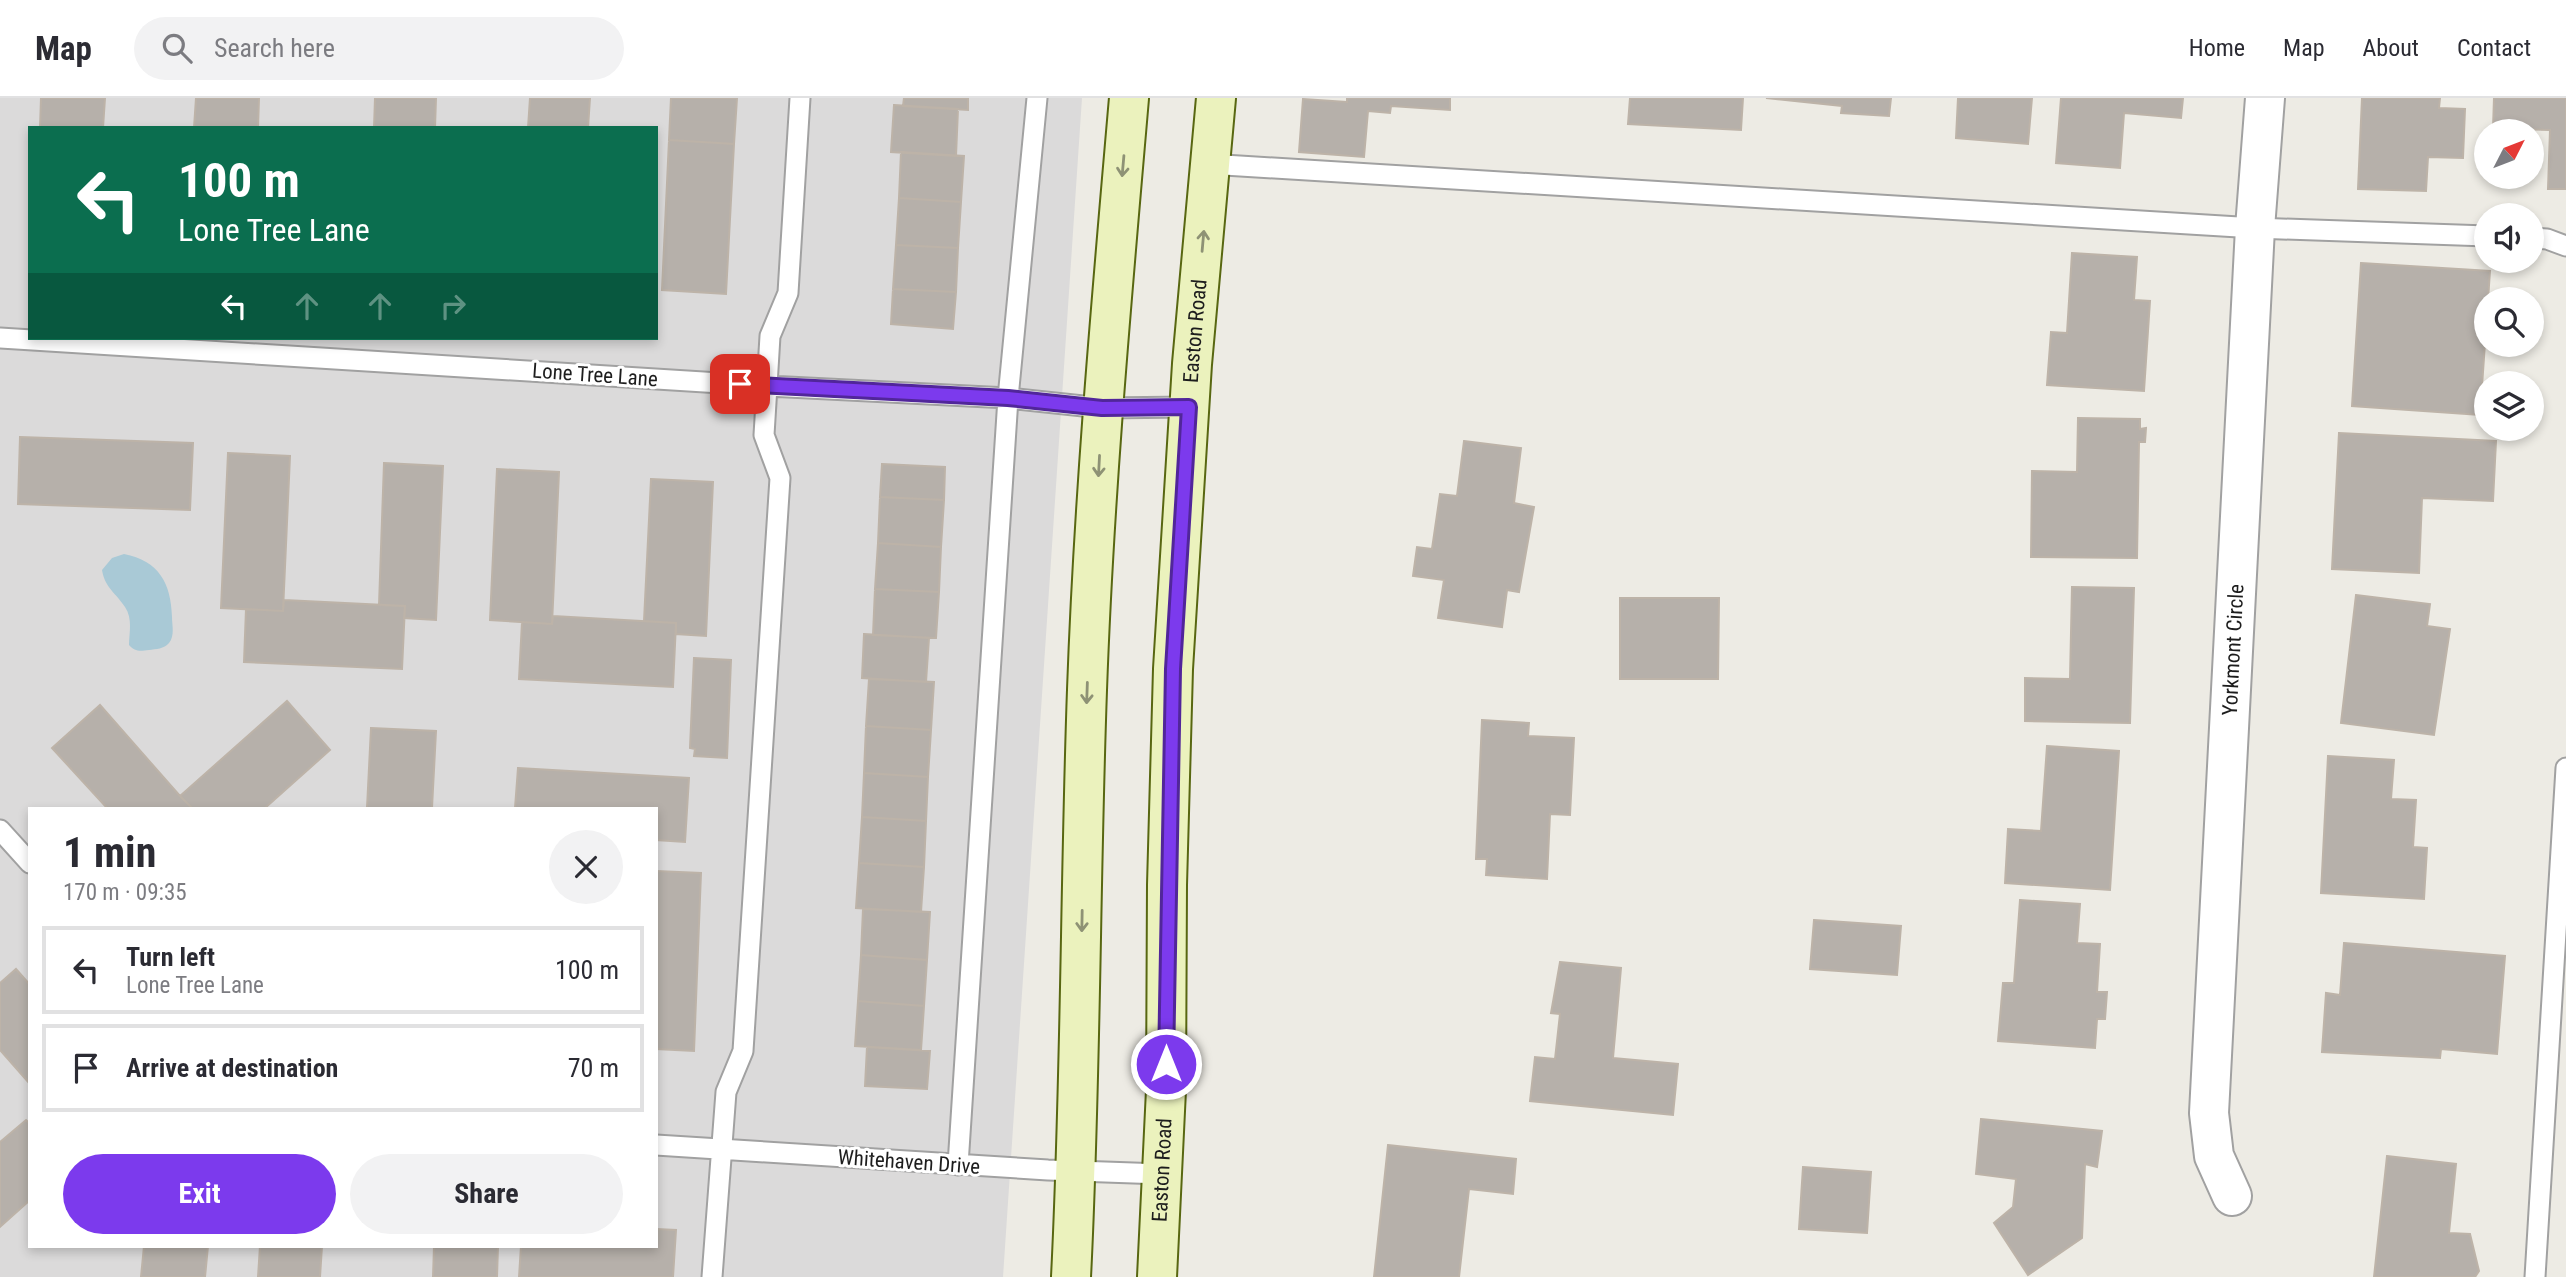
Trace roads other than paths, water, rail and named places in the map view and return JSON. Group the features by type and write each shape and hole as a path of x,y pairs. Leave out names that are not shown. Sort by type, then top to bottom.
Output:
{"main road":[{"path":"1071,1277 1076,1171 1087,688 1102,408 1129,98"},
{"name":"Easton Road","path":"1157,1277 1166,1090 1167,885 1173,669 1189,407 1208,164 1216,98"}],"street":[{"name":"Yorkmont Circle","path":"2232,1196 2214,1156 2209,1113 2255,228 2265,98"}],"lane":[{"path":"712,1277 726,1092 743,1051 780,478 764,435 770,335 788,292 800,98"},
{"path":"958,1165 1008,398 1037,98"},
{"path":"1208,164 2255,228 2474,236"},
{"path":"2544,239 2566,246"},
{"name":"Lone Tree Lane","path":"0,338 28,340"},
{"name":"Lone Tree Lane","path":"32,340 768,386 1008,398 1102,408 1189,407"},
{"path":"2535,1277 2566,768"},
{"path":"0,830 28,861"},
{"name":"Whitehaven Drive","path":"658,1145 958,1165 1162,1174"}],"water":[{"path":"124,554 146,562 161,575 166,584 173,634 169,643 162,648 140,651 129,645 130,621 127,612 108,586 102,570 112,558"}]}
